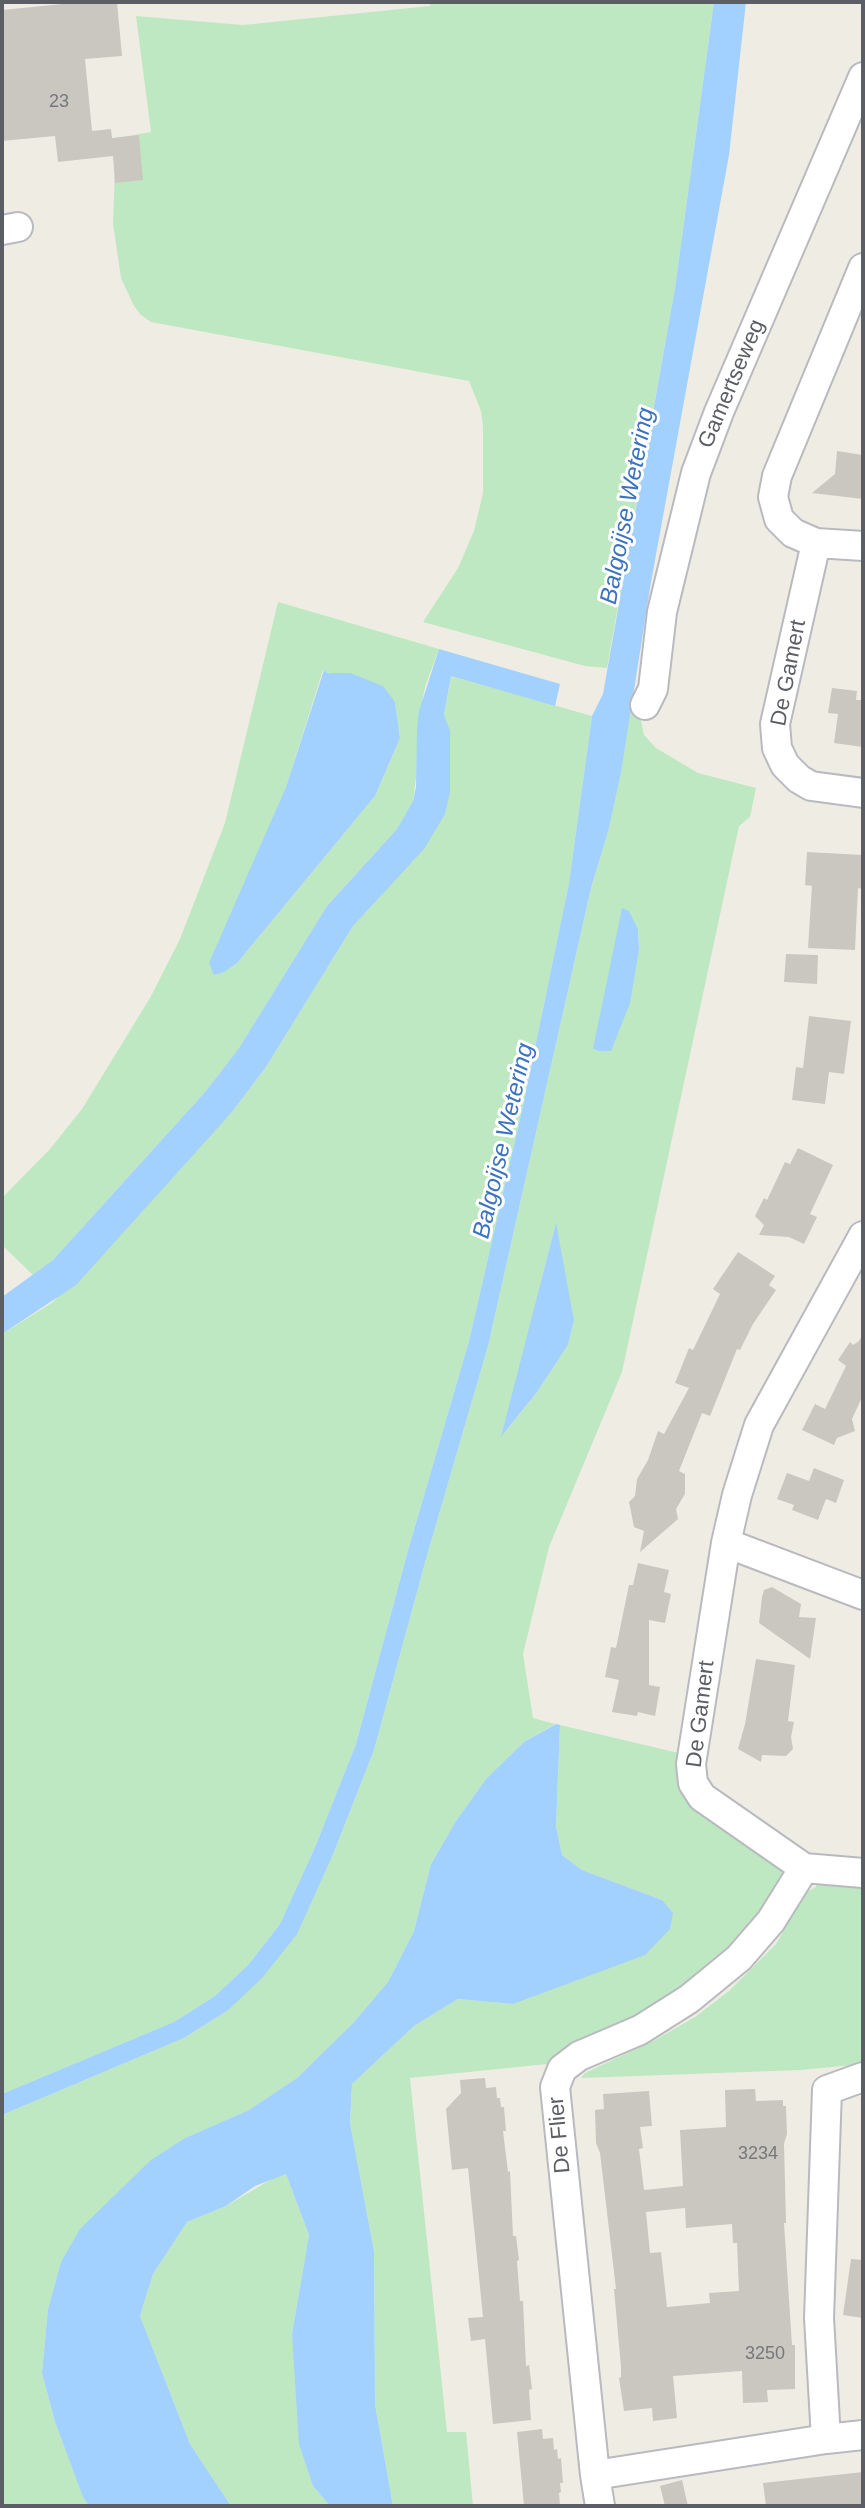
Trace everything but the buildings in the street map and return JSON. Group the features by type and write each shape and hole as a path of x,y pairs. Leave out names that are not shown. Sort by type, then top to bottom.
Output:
{"street":[{"name":"Gamertseweg","path":"645,705 653,689 662,612 696,473 719,412 863,77"},
{"path":"863,268 777,476 773,497 779,519 793,533 816,543 863,546"},
{"name":"De Gamert","path":"816,543 775,724 777,748 785,765 811,786 863,793"},
{"name":"De Gamert","path":"863,1236 852,1283 759,1425 726,1543 691,1764 693,1783 702,1797 804,1868 863,1873"},
{"path":"726,1543 863,1595"},
{"name":"De Flier","path":"600,2506 555,2087 562,2069 579,2056 640,2030 689,1999 739,1958 771,1921 804,1868"},
{"path":"826,2439 819,2318 827,2090 863,2077"},
{"path":"595,2475 863,2435"}],"green space":[{"path":"430,2 714,2 675,288 607,668 585,666 423,622 458,568 474,531 483,493 481,411 469,381 151,322 134,306 121,278 113,224 116,138 151,132 136,16 243,25 430,6"},
{"path":"278,602 439,649 425,687 417,729 413,801 397,829 327,906 239,1048 206,1091 53,1260 33,1275 2,1245 2,1198 50,1149 82,1109 150,998 180,939 225,823","holes":["323,670 395,702 400,738 375,796 238,962 249,875 286,787"]},
{"path":"451,676 592,716 569,883 523,1106 469,1341 356,1744 316,1845 280,1924 249,1964 215,1996 174,2022 2,2094 2,1334 53,1302 232,1112 266,1067 353,926 383,893 450,792 450,730 444,716"},
{"path":"632,701 637,703 644,735 656,748 698,773 756,788 750,817 739,826 622,1372 549,1547 523,1654 533,1718 555,1724 524,1742 486,1779 456,1821 431,1864 414,1931 388,1982 353,2023 297,2078 249,2110 185,2138 61,2262 48,2309 42,2373 55,2422 89,2506 2,2506 2,2115 184,2038 227,2011 334,1852 374,1750 488,1346 591,888 608,832","holes":["629,911 638,929 639,949 611,1050","555,1226 574,1320 568,1345 503,1435"]},
{"path":"560,1725 683,1754 678,1776 687,1791 788,1867 738,1944 681,1988 597,2038 547,2064 410,2078 447,2432 466,2432 473,2506 393,2506 375,2404 374,2251 350,2123 352,2084 414,2026 458,1999 513,2004 662,1900 582,1870 562,1855 556,1826"},
{"path":"817,1881 863,1884 863,2064 801,2070 581,2078 585,2073 695,2017 729,1991 776,1944 805,1893 816,1887"},
{"path":"286,2174 309,2235 292,2334 313,2486 330,2506 231,2506 190,2444 140,2316 153,2274 187,2222 226,2206 275,2177"}],"water":[{"path":"714,2 746,2 729,155 651,582 621,772 608,832 591,888 488,1346 374,1750 334,1852 297,1934 263,1977 227,2011 184,2038 2,2115 2,2094 174,2022 215,1996 249,1964 280,1924 316,1845 356,1744 469,1341 523,1106 569,883 592,716 603,694 675,288"},
{"path":"439,649 560,684 555,706 451,676 444,715 450,730 450,792 445,814 424,849 353,926 266,1067 232,1112 76,1285 2,1334 2,1297 53,1260 206,1091 239,1048 327,906 397,829 413,801 419,711"},
{"path":"324,670 328,673 350,673 383,686 395,702 400,738 375,796 238,962 214,975 209,963 286,787"},
{"path":"622,908 629,911 638,929 639,949 630,1003 611,1051 600,1051 593,1049"},
{"path":"556,1223 574,1320 568,1345 537,1392 501,1437"},
{"path":"556,1724 560,1725 556,1826 562,1855 582,1870 662,1900 673,1913 670,1929 645,1955 513,2004 458,1999 414,2026 352,2084 350,2123 374,2251 375,2404 393,2506 330,2506 313,2486 299,2444 292,2334 309,2235 286,2174 255,2186 226,2206 187,2222 153,2274 140,2316 190,2444 231,2506 89,2506 55,2422 42,2373 48,2309 61,2262 80,2229 151,2160 185,2138 249,2110 297,2078 353,2023 388,1982 414,1931 431,1864 456,1821 486,1779 524,1742"}],"water label":[{"name":"Balgoijse Wetering","path":"628,506"},
{"name":"Balgoijse Wetering","path":"504,1141"}]}
